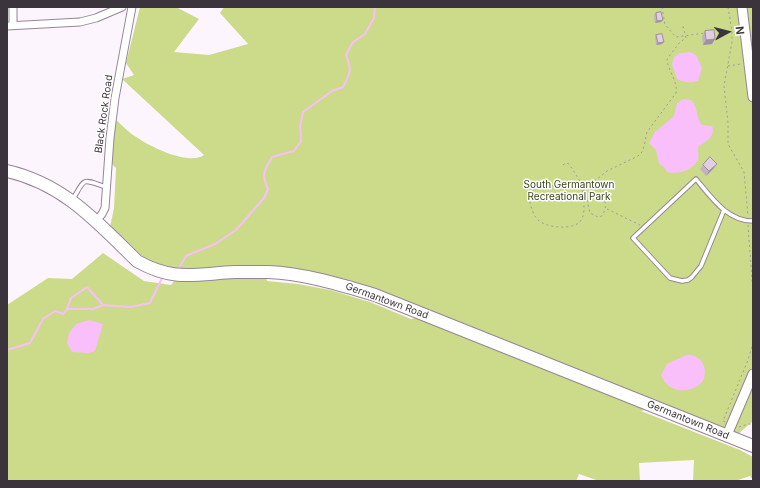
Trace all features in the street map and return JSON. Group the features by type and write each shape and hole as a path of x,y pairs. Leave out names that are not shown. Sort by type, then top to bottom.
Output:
{"main road":[{"name":"Germantown Road","path":"7,170 37,180 62,193 96,221 137,261 149,268 169,274 188,276 235,272 270,272 312,278 349,287 375,295 753,446"}],"street":[{"path":"13,7 10,26 80,22 96,18 122,7"},
{"name":"Black Rock Road","path":"96,221 102,214 104,208 115,98 132,7"},
{"path":"742,7 753,97"},
{"path":"727,435 753,374"}],"lane":[{"path":"724,210 701,266 688,280 670,278 633,238 696,179 724,210 734,216 753,222"},
{"path":"72,200 83,182 86,180 106,187"}],"path":[{"path":"662,7 665,25 676,37 710,32"},
{"path":"728,7 732,32 732,42 724,86 728,123 728,144 744,172 753,293"},
{"path":"583,191 607,171 638,156 643,151 647,132 676,93 677,88 667,59 680,42 686,38 684,26"},
{"path":"728,66 750,63"},
{"path":"563,165 566,163 568,164 585,190"},
{"path":"583,191 582,218 580,222 573,226 561,227 548,225 538,221 533,213 530,194 533,190 574,183 578,184 583,191 594,193 600,195 606,202 607,208 602,216 598,217 590,213 587,200 591,194 594,193"},
{"path":"607,208 643,228"},
{"path":"723,421 748,360 753,343"},
{"path":"740,427 753,424"}],"green space":[{"name":"South Germantown Recreational Park","path":"140,7 176,7 199,19 174,52 209,55 248,44 220,13 224,7 753,7 753,421 737,435 651,408 641,411 740,450 753,457 753,480 750,476 735,481 693,481 694,460 639,463 640,481 599,481 579,474 576,481 7,481 7,305 48,278 72,279 103,253 144,281 171,285 181,272 159,265 142,256 110,227 114,208 116,168 109,161 114,118 143,142 165,152 187,158 196,158 204,155 122,79 134,75 126,63","holes":["264,268 432,314 411,319 370,302 330,290 298,284 267,281"]}],"shaded area":[{"path":"690,52 696,55 702,68 698,81 688,82 677,79 672,64 674,57 680,53"},
{"path":"684,99 691,100 695,106 698,119 702,125 712,126 713,133 710,138 698,147 698,160 696,164 684,171 671,173 667,172 663,166 659,164 656,150 649,143 655,132 674,116 677,103"},
{"path":"89,320 103,324 95,351 89,353 72,352 67,343 69,333 76,324"},
{"path":"686,355 695,356 701,360 705,371 704,379 694,388 688,390 677,390 668,385 661,375 667,364"}],"building":[{"path":"661,12 663,20 657,21 656,13"},
{"path":"714,30 715,39 706,40 705,31"},
{"path":"662,34 664,42 658,43 656,35"},
{"path":"710,157 717,164 709,171 703,165"}],"waterway":[{"path":"178,270 186,256 215,244 236,230 264,198 268,189 264,173 272,157 294,151 301,141 300,126 303,112 332,91 343,87 350,71 346,55 353,42 365,34 374,18 375,7"},
{"path":"7,350 30,343 43,319 55,311 63,314 67,309 71,298 87,287 103,305 130,307 150,303 162,278"},
{"path":"67,309 93,309 103,305"}]}
